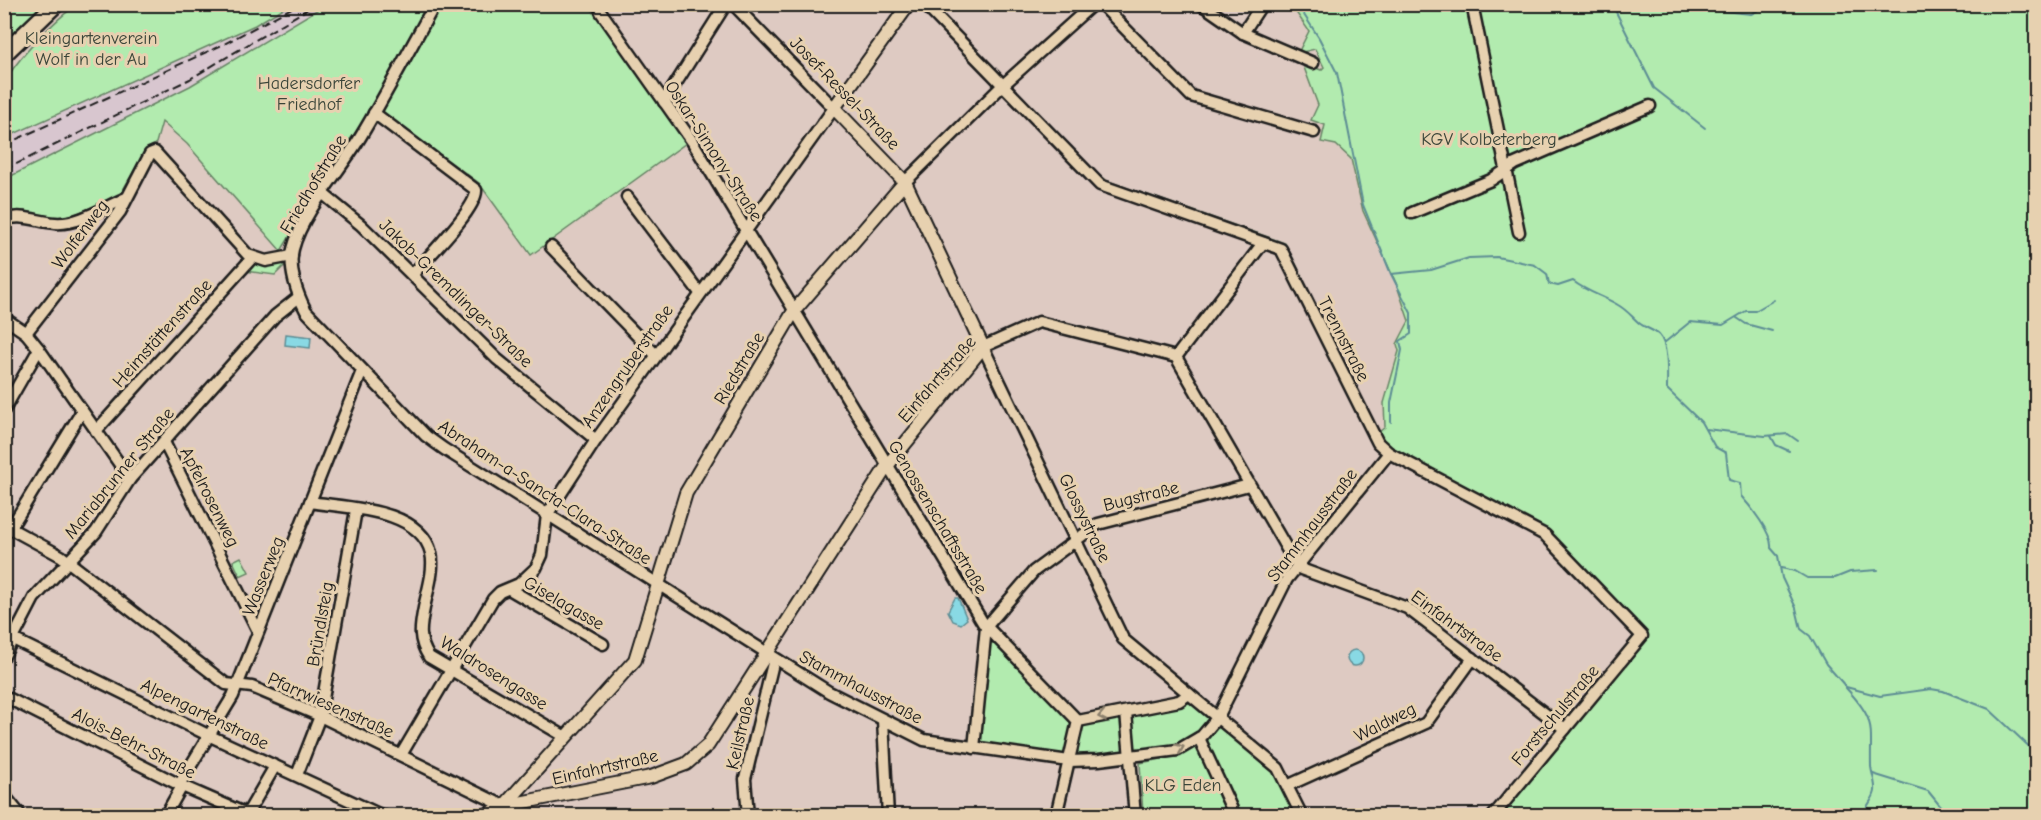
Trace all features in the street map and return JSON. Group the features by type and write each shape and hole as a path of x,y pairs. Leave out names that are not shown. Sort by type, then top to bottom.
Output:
{"main road":[{"path":"4,54 56,4"}],"street":[{"name":"Friedhofstraße","path":"285,258 322,193 374,113 435,4"},
{"path":"664,102 726,4"},
{"name":"Josef-Ressel-Straße","path":"733,4 904,182"},
{"name":"Anzengruberstraße","path":"401,755 493,599 500,592 525,580 539,562 547,515 596,440 909,4"},
{"name":"Trennstraße","path":"924,4 1101,185 1281,249 1378,443 1389,453 1545,535 1642,636"},
{"name":"Riedstraße","path":"504,806 564,736 635,660 686,493 794,311 904,182 1002,86 1093,4"},
{"path":"1101,4 1191,96 1314,132"},
{"path":"1201,4 1244,33 1313,63"},
{"path":"1244,33 1263,4"},
{"path":"1472,4 1519,232"},
{"name":"Oskar-Simony-Straße","path":"601,12 692,141 794,311"},
{"path":"1412,213 1491,180 1515,164 1650,106"},
{"path":"374,113 476,190 476,199 458,223 412,275"},
{"name":"Wolfenweg","path":"26,333 120,212 150,154 155,152 252,258"},
{"name":"Glossystraße","path":"904,182 1123,639 1278,768 1289,785 1302,816"},
{"name":"Jakob-Gremdlinger-Straße","path":"322,193 361,225 496,359 596,440"},
{"path":"627,197 700,293"},
{"path":"4,220 26,217 56,224 70,222 126,198"},
{"path":"1263,243 1176,357 1298,566"},
{"path":"551,247 656,355"},
{"path":"252,258 266,261 285,258"},
{"name":"Heimstättenstraße","path":"96,430 252,258"},
{"name":"Abraham-a-Sancta-Clara-Straße","path":"285,258 299,297 310,316 426,436 658,585"},
{"name":"Mariabrunner Straße","path":"4,656 34,598 66,561 96,532 130,479 275,316 299,297"},
{"name":"Genossenschaftsstraße","path":"794,311 986,627 1078,721"},
{"path":"4,318 26,333 39,349 130,479"},
{"name":"Einfahrtstraße","path":"484,816 504,806 651,777 686,764 716,737 771,657 887,465 983,347 1039,322 1176,357"},
{"path":"4,410 39,349"},
{"name":"Wasserweg","path":"165,816 236,687 362,371"},
{"path":"8,527 82,411"},
{"name":"Apfelrosenweg","path":"164,442 258,631"},
{"name":"Stammhausstraße","path":"658,585 771,657 883,720 924,740 1069,761 1130,757 1174,751 1199,738 1218,717 1283,586 1389,453"},
{"name":"Bugstraße","path":"986,627 1034,571 1099,524 1249,485"},
{"name":"Waldrosengasse","path":"310,502 396,517 412,524 423,537 431,554 420,631 422,645 429,657 564,736"},
{"name":"Bründlsteig","path":"297,775 320,716 356,510"},
{"name":"Pfarrwiesenstraße","path":"8,527 66,561 226,684 236,687 252,687 320,716 504,806"},
{"name":"Einfahrtstraße","path":"1298,566 1407,608 1565,729"},
{"name":"Giselagasse","path":"509,589 603,644"},
{"path":"974,748 986,627"},
{"name":"Forstschulstraße","path":"1493,816 1642,636"},
{"name":"Alpengartenstraße","path":"13,639 208,735 383,816"},
{"name":"Keilstraße","path":"748,816 745,779 771,657"},
{"name":"Waldweg","path":"1289,785 1426,723 1473,658"},
{"path":"1056,816 1078,721 1179,701 1189,694"},
{"name":"Alois-Behr-Straße","path":"4,696 180,786 248,815"},
{"path":"1126,712 1135,816"},
{"path":"883,720 888,816"},
{"path":"1199,738 1235,816"},
{"path":"248,815 274,766"},
{"path":"4,795 16,815"}],"shaded area":[{"path":"289,5 325,5 190,86 5,179 5,138 255,25"}],"green space":[{"path":"5,5 45,5 5,43"},
{"name":"Kleingartenverein Wolf in der Au","path":"77,5 289,5 255,25 5,138 3,101 5,82 37,40"},
{"name":"Hadersdorfer Friedhof","path":"325,5 428,5 360,127 317,181 319,188 281,251 187,144 162,122 156,143 146,150 120,195 64,219 23,212 5,215 5,179 190,86"},
{"path":"441,5 589,5 686,143 531,255 479,183 382,112"},
{"name":"KGV Kolbeterberg","path":"1291,5 2036,5 2036,815 1499,815 1647,637 1547,532 1381,442 1314,306 1316,305 1379,432 1385,427 1384,403 1399,351 1397,344 1409,321 1396,283 1363,211 1351,159 1336,145 1321,142 1325,125 1311,120 1318,105 1302,62 1321,70 1324,67 1315,49 1298,53 1309,31"},
{"path":"1100,176 1105,180 1285,243 1303,278 1285,248 1104,183"},
{"path":"283,263 284,266 275,275 245,271 255,264 266,266"},
{"path":"241,557 249,572 240,576 233,561"},
{"path":"989,642 998,643 1073,721 1068,753 1062,757 979,744"},
{"path":"1191,702 1211,718 1205,728 1179,744 1136,751 1131,719 1133,715"},
{"path":"1114,718 1123,722 1123,753 1077,755 1082,726"},
{"name":"KLG Eden","path":"1217,728 1222,728 1276,774 1295,815 1239,815 1206,742"},
{"name":"KLG Eden","path":"1196,746 1199,747 1230,815 1143,815 1140,763 1172,757"}],"water":[{"path":"286,334 311,337 310,348 285,345"},
{"path":"955,598 958,598 967,619 961,624 953,621 948,611"},
{"path":"1355,650 1361,652 1363,658 1361,664 1355,666 1349,664 1347,658 1349,652"}],"waterway":[{"path":"1297,4 1319,38 1337,73 1363,205 1391,274 1411,313 1411,334 1400,341 1402,350 1391,403 1391,422"},
{"path":"1612,4 1654,88 1705,128"},
{"path":"1658,4 1751,14 1770,4"},
{"path":"1391,274 1431,270 1469,258 1497,257 1535,265 1547,274 1549,284 1558,286 1573,281 1621,307 1639,323 1657,333 1666,353 1667,389 1701,422 1715,447 1726,453 1729,480 1740,483 1741,496 1768,535 1771,548 1778,556 1782,578 1796,608 1801,629 1810,636 1826,664 1846,687 1880,696 1931,689 1943,691 1989,709 2036,753"},
{"path":"1664,343 1690,322 1723,325 1746,311 1755,311 1774,300"},
{"path":"1737,318 1746,324 1772,331"},
{"path":"1706,429 1765,436 1788,434 1798,441"},
{"path":"1771,436 1776,445 1789,451"},
{"path":"1781,568 1795,571 1807,578 1835,578 1850,572 1878,570"},
{"path":"1846,688 1863,708 1870,725 1871,767 1875,791 1864,816"},
{"path":"1873,774 1928,791 1941,807"}],"railway":[{"path":"4,145 222,45 299,4"},
{"path":"4,170 190,79 316,4"}]}
